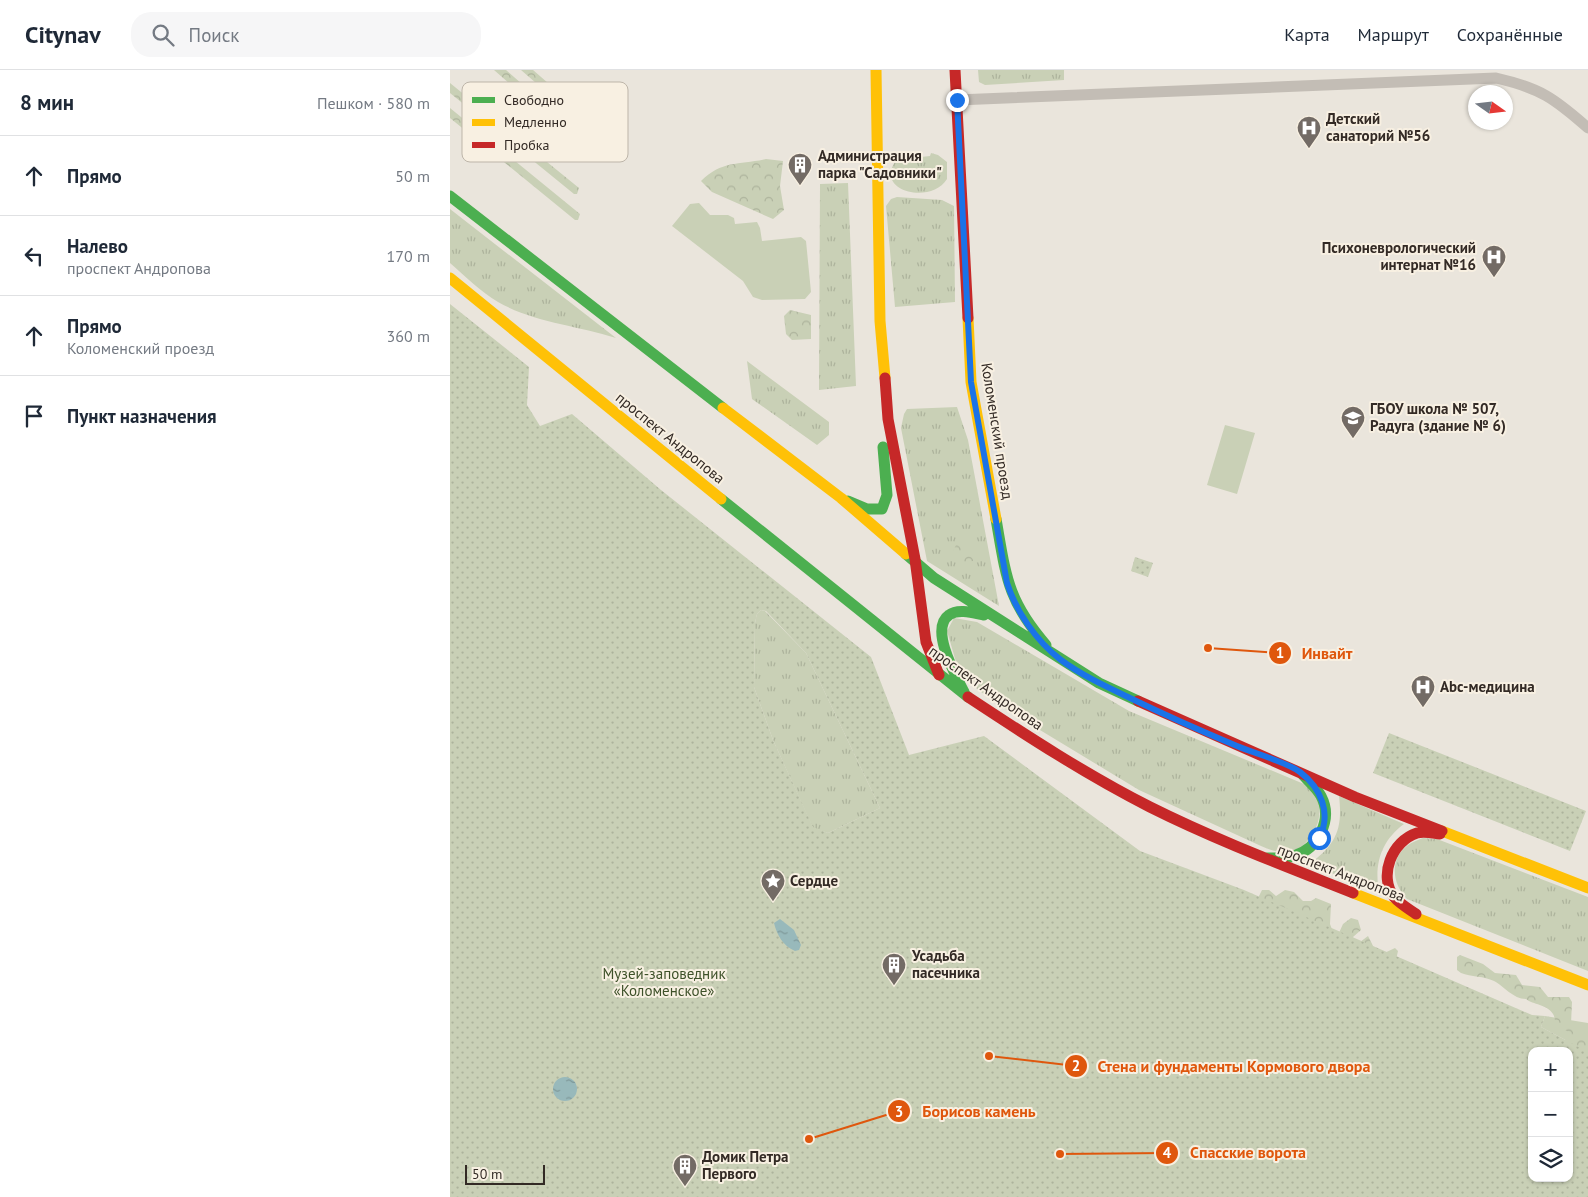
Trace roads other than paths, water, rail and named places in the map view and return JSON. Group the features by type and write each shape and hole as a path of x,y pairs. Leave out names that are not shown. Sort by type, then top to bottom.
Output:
{"main road":[{"path":"876,70 880,321 888,419 915,559 926,642 939,675"},
{"name":"Коломенский проезд","path":"955,70 971,382 1005,574 1012,598 1029,626 1060,659"},
{"path":"450,196 598,313 840,498 915,559 934,578 994,618 1099,683 1142,704 1355,797 1588,888"},
{"name":"проспект Андропова","path":"450,278 939,675 965,695 1050,752 1134,798 1263,858 1588,985"},
{"path":"840,498 867,509 882,509 887,495 882,430 888,419"},
{"path":"965,695 946,653 941,636 942,624 950,613 962,610 994,618"},
{"path":"1263,858 1294,856 1303,852 1315,843 1323,830 1325,815 1321,797 1299,771"},
{"path":"1430,924 1396,899 1388,880 1388,865 1397,846 1412,835 1425,832 1454,836"}],"street":[{"path":"957,100 1496,78 1529,85 1560,103 1588,128"}],"water":[{"path":"780,919 794,930 801,945 799,950 791,949 781,940 774,923"},
{"path":"565,1077 570,1078 576,1084 576,1094 570,1100 565,1101 560,1100 554,1094 553,1089 554,1084 560,1078"}],"place":[{"name":"Детский санаторий №56","path":"1309,149"},
{"name":"Администрация парка \"Садовники\"","path":"800,186"},
{"name":"Психоневрологический интернат №16","path":"1494,278"},
{"name":"ГБОУ школа № 507, Радуга (здание № 6)","path":"1353,439"},
{"name":"Инвайт","path":"1208,648"},
{"name":"Abc-медицина","path":"1423,708"},
{"name":"Сердце","path":"773,902"},
{"name":"Усадьба пасечника","path":"894,986"},
{"name":"Стена и фундаменты Кормового двора","path":"989,1056"},
{"name":"Борисов камень","path":"809,1139"},
{"name":"Спасские ворота","path":"1060,1154"},
{"name":"Домик Петра Первого","path":"685,1187"}],"park label":[{"name":"Музей-заповедник «Коломенское»","path":"664,982"}]}
